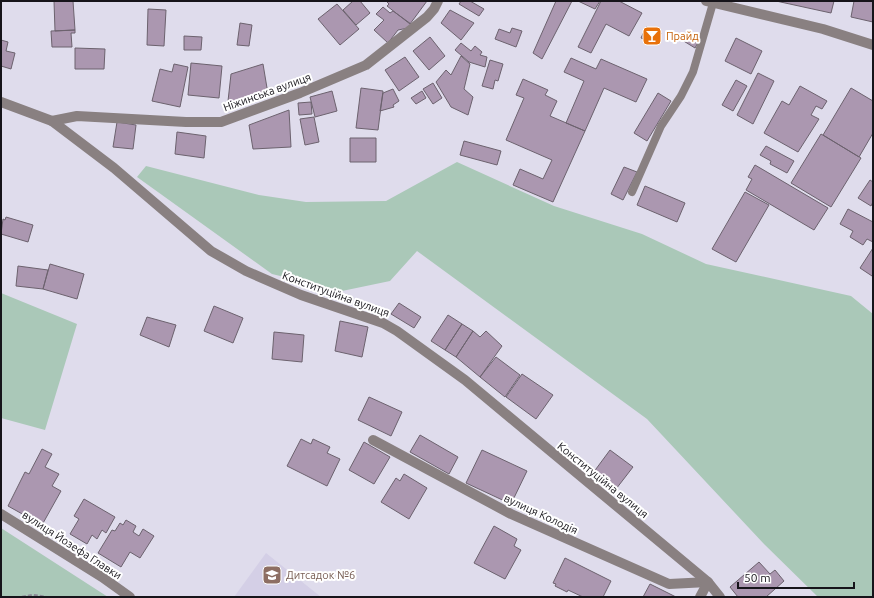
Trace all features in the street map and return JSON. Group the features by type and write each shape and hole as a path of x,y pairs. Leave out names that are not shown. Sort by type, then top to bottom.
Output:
{"street":[{"name":"Ніжинська вулиця","path":"52,121 77,116 186,122 221,122 300,93 366,65 427,18 434,10 438,1"},
{"path":"709,2 823,29 873,45"},
{"name":"Конституційна вулиця","path":"1,102 52,121 114,168 216,254 246,271 270,282 301,295 382,323 397,330 465,380 708,582 720,597"},
{"name":"вулиця Колодія","path":"372,440 511,514 670,584 708,582"},
{"name":"вулиця Йозефа Главки","path":"1,514 130,597"},
{"path":"700,597 708,582"}],"lane":[{"path":"632,192 660,126 681,96 693,72 709,2"}],"path":[{"path":"22,597 33,594 46,597"}],"shaded area":[{"name":"Дитсадок №6","path":"266,553 321,597 234,597"}],"green space":[{"path":"457,162 554,206 642,234 706,264 851,296 873,314 873,597 818,597 764,544 647,419 417,251 390,281 342,291 272,274 137,177 146,166 259,195 306,202 386,201"},
{"path":"1,293 77,324 45,430 1,418"},
{"path":"1,528 108,597 1,597"}],"building":[{"path":"54,1 73,1 75,30 55,31"},
{"path":"353,1 360,1 370,13 356,25 343,10"},
{"path":"386,1 427,1 410,24 387,6 389,4"},
{"path":"461,1 470,1 484,9 479,16 459,4"},
{"path":"556,1 572,1 542,59 533,53"},
{"path":"578,1 600,1 595,9"},
{"path":"601,1 619,1 642,13 629,36 606,24 591,53 578,47"},
{"path":"776,1 834,1 831,13"},
{"path":"854,1 873,1 873,22 851,17"},
{"path":"337,4 359,29 340,45 318,19"},
{"path":"383,7 390,13 393,11 411,24 408,28 398,30 388,43 374,30 384,20 376,14"},
{"path":"148,9 166,10 164,46 147,45"},
{"path":"450,10 474,23 461,40 441,23"},
{"path":"240,23 252,25 249,46 237,45"},
{"path":"646,27 661,33 656,44 641,38"},
{"path":"512,28 522,31 516,47 495,39 499,29 510,33"},
{"path":"75,30 75,33 71,33 72,47 52,47 51,31"},
{"path":"687,31 700,39 695,48 682,40"},
{"path":"184,36 202,37 201,50 184,50"},
{"path":"430,37 445,56 429,70 413,51"},
{"path":"736,38 762,51 751,74 725,61"},
{"path":"1,40 8,42 6,51 15,53 11,69 1,66"},
{"path":"461,43 471,51 475,46 482,52 480,55 487,57 485,67 469,62 455,50"},
{"path":"75,48 105,49 104,69 75,69"},
{"path":"461,56 470,64 464,89 473,97 468,115 451,107 436,82 446,70 451,75"},
{"path":"405,57 419,77 399,91 385,70"},
{"path":"571,58 596,69 601,59 647,79 636,102 604,88 585,131 566,123 584,81 564,72"},
{"path":"490,60 503,64 498,81 495,80 493,89 482,86"},
{"path":"191,63 222,66 219,98 188,95"},
{"path":"174,64 188,67 180,107 152,101 160,69 172,72"},
{"path":"263,64 268,94 227,110 231,74"},
{"path":"758,73 774,81 753,124 737,115"},
{"path":"523,79 548,90 545,95 557,101 550,116 585,131 553,202 513,185 520,169 543,179 552,160 506,140 524,98 516,95"},
{"path":"736,80 747,86 733,111 722,105"},
{"path":"433,83 442,98 433,104 423,89"},
{"path":"800,86 827,101 822,109 816,106 811,115 819,119 798,152 764,133 782,101 789,105"},
{"path":"361,88 383,91 378,130 356,128"},
{"path":"851,88 873,101 873,133 859,157 823,135"},
{"path":"393,89 399,101 393,105 394,107 380,111 383,93"},
{"path":"332,91 337,111 315,117 310,97"},
{"path":"422,91 426,98 416,104 411,98"},
{"path":"658,93 671,101 647,141 634,133"},
{"path":"311,102 312,114 299,115 298,103"},
{"path":"289,110 291,147 253,149 249,125"},
{"path":"314,117 319,142 305,145 300,119"},
{"path":"117,122 136,125 133,149 113,147"},
{"path":"177,132 206,136 204,158 175,154"},
{"path":"821,134 861,158 831,207 791,183"},
{"path":"350,138 376,138 376,162 350,162"},
{"path":"464,141 501,151 497,165 460,155"},
{"path":"766,146 794,161 787,173 770,164 771,161 760,155"},
{"path":"755,165 828,208 814,230 746,190 752,179 748,177"},
{"path":"624,167 637,172 623,200 611,194"},
{"path":"870,180 873,182 873,202 871,206 858,198"},
{"path":"645,186 685,203 677,222 637,205"},
{"path":"745,192 769,205 736,262 712,249"},
{"path":"848,209 873,222 873,242 867,239 863,245 850,237 853,231 840,224"},
{"path":"6,217 33,225 28,242 1,234 3,219 5,220"},
{"path":"873,248 873,274 872,276 860,268"},
{"path":"50,264 84,274 77,299 43,289"},
{"path":"18,266 48,270 43,289 16,286"},
{"path":"399,303 421,317 414,328 391,314"},
{"path":"214,306 243,318 233,343 204,331"},
{"path":"448,315 462,324 445,350 431,341"},
{"path":"147,317 176,325 169,347 140,335"},
{"path":"340,321 368,327 362,357 335,351"},
{"path":"462,324 473,331 456,357 445,350"},
{"path":"473,331 480,337 486,331 502,346 480,377 456,357"},
{"path":"274,332 304,335 302,362 272,359"},
{"path":"496,357 520,375 505,397 480,377"},
{"path":"522,374 553,395 536,419 506,397"},
{"path":"369,397 402,412 391,436 358,420"},
{"path":"420,435 458,457 449,474 410,452"},
{"path":"301,439 311,444 313,439 330,447 327,453 340,459 327,486 287,466"},
{"path":"364,442 390,457 374,484 349,470"},
{"path":"42,449 52,454 45,467 59,474 52,486 61,491 42,525 8,506 25,472 29,474"},
{"path":"482,450 527,471 511,504 466,483"},
{"path":"610,450 633,467 616,489 593,473"},
{"path":"404,474 427,488 409,519 381,502 396,478 400,481"},
{"path":"84,499 115,517 106,533 102,530 97,539 92,535 87,544 70,534 79,519 74,516"},
{"path":"126,520 136,526 133,532 139,536 143,529 154,536 140,558 130,552 121,567 98,553 112,530 115,531 120,523 123,525"},
{"path":"494,526 517,539 514,546 521,550 505,579 474,563"},
{"path":"565,558 611,581 603,597 583,597 555,586 556,584 553,583"},
{"path":"759,562 770,574 775,570 784,581 766,597 738,597 730,587"},
{"path":"650,584 676,597 643,597"}],"place":[{"name":"Прайд","path":"652,36"},
{"name":"Дитсадок №6","path":"272,575"}]}
